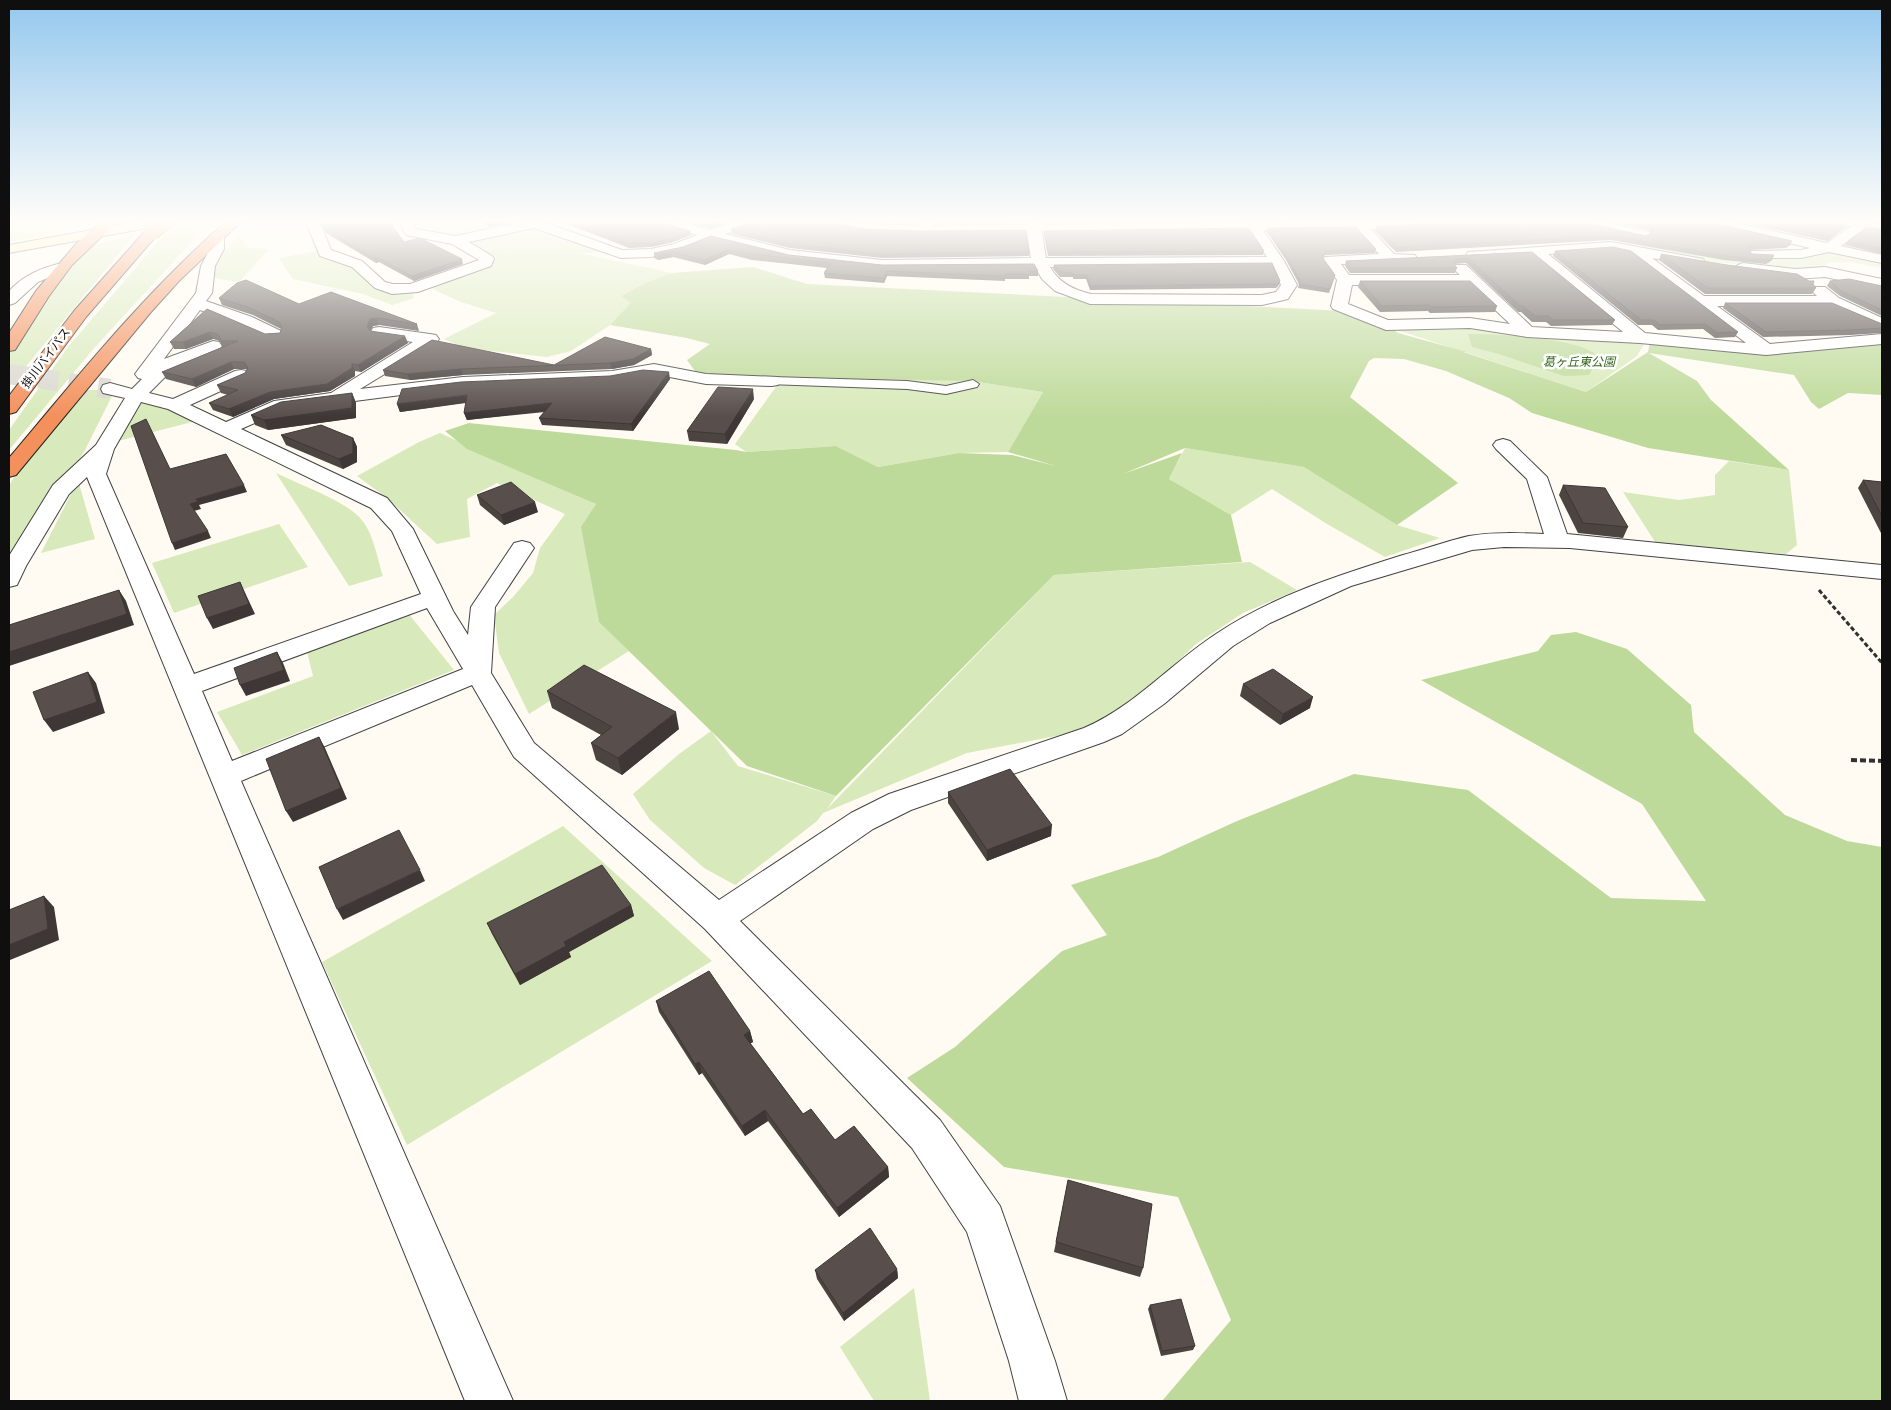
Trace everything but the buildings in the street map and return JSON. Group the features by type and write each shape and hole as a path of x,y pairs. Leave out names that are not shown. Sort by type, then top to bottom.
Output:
{"highway":[{"path":"9,346 48,286"},
{"name":"掛川バイパス","path":"9,408 80,314 105,286"},
{"path":"9,471 140,313 167,286"}],"street":[{"path":"9,300 21,286"},
{"path":"205,286 204,293 125,392 96,474 489,1401"},
{"path":"382,286 392,289 412,289 421,286"},
{"path":"1057,286 1072,294 1090,299 1262,300 1282,296 1288,286"},
{"path":"1344,286 1339,306 1386,325 1470,323 1526,332 1640,338 1766,350 1882,339"},
{"path":"1479,286 1526,332"},
{"path":"1577,286 1640,338"},
{"path":"1679,286 1766,350"},
{"path":"1812,286 1834,301 1882,324"},
{"path":"1701,301 1834,301"},
{"path":"197,302 246,321 275,335"},
{"path":"332,399 430,338 379,332"},
{"path":"125,392 168,363 213,346"},
{"path":"226,429 281,405 332,399 470,390 575,376 612,376 654,369 706,380 772,381"},
{"path":"175,405 241,375"},
{"path":"125,392 175,405 379,503 402,529 435,598 524,750 717,919 926,1134 985,1220 1032,1360 1043,1401"},
{"path":"1503,444 1538,477 1558,541"},
{"path":"9,580 14,566 61,490 104,448"},
{"path":"717,919 862,821 900,802 1094,735 1112,726 1154,698 1224,640 1261,618 1343,581 1470,543 1504,540 1558,541 1796,562 1882,572"},
{"path":"478,673 483,608 522,548"},
{"path":"186,688 435,598"},
{"path":"224,776 478,673"}],"lane":[{"path":"772,381 907,385 946,390 973,384"}],"path":[{"path":"1796,562 1882,663"},
{"path":"1852,760 1882,761"}],"green space":[{"path":"52,286 92,286 9,387 9,355 30,311"},
{"path":"120,286 151,286 95,347 9,450 9,430 68,347"},
{"path":"325,286 391,286 412,289 414,298 392,305 363,294"},
{"path":"426,286 640,286 621,296 632,303 610,325 571,351 547,357 464,348 444,339 496,313 461,302"},
{"path":"640,286 843,286 1345,311 1391,328 1398,333 1467,352 1463,352 1586,392 1648,352 1650,342 1774,352 1882,340 1882,395 1848,393 1819,409 1811,402 1794,375 1649,353 1697,381 1711,400 1789,470 1648,448 1532,413 1509,398 1446,371 1404,359 1374,358 1369,361 1350,397 1458,483 1397,525 1304,467 1185,448 1123,474 1182,453 1169,479 1231,515 1242,562 1054,575 836,796 747,766 599,622 581,527 596,504 467,449 445,431 469,423 746,452 836,446 878,467 959,453 1012,455 1056,466 1008,452 1043,392 972,381 879,379 809,383 700,378 687,360 710,344 687,338 610,325 631,303 621,296"},
{"name":"葛ヶ丘東公園","path":"1470,323 1647,339 1637,356 1586,392 1391,328"},
{"path":"1468,334 1517,336 1556,341 1589,350 1599,357 1589,375 1564,376 1472,347"},
{"path":"911,377 972,381 1043,392 1008,452 959,453 878,467 836,446 746,452 735,444 778,384"},
{"path":"81,390 115,390 85,450 9,577 9,486 16,473"},
{"path":"136,395 204,419 106,444"},
{"path":"440,433 596,504 582,527 599,621 629,651 529,714 499,653 494,615 513,597 533,573 540,548 565,514 497,483 467,499 470,537 437,544 387,498 357,476 419,442"},
{"path":"1185,448 1305,467 1397,525 1440,538 1385,557 1327,524 1272,489 1231,515 1169,479"},
{"path":"1729,461 1789,470 1797,545 1786,554 1657,545 1623,492 1679,500 1715,495 1715,475"},
{"path":"276,473 333,499 354,512 369,532 383,576 349,586"},
{"path":"78,480 95,539 41,553"},
{"path":"279,524 308,567 174,613 152,563"},
{"path":"1250,562 1297,590 1243,613 1196,644 1151,686 1088,730 967,753 823,813 817,821 735,885 704,868 650,820 633,794 679,754 711,731 738,766 836,796 827,809 1054,575"},
{"path":"408,613 454,670 242,755 217,712 313,676 306,648"},
{"path":"1576,632 1627,649 1691,705 1694,732 1785,815 1847,841 1882,847 1882,1401 1162,1401 1231,1320 1178,1197 1004,1167 907,1078 955,1047 1062,951 1107,935 1071,885 1158,857 1237,821 1354,774 1468,790 1611,898 1706,901 1642,804 1421,680 1538,651 1551,635"},
{"path":"563,826 712,961 407,1145 322,962"},
{"path":"914,1288 930,1401 874,1401 840,1347"}],"tunnel":[{"path":"9,374 110,389"}]}
